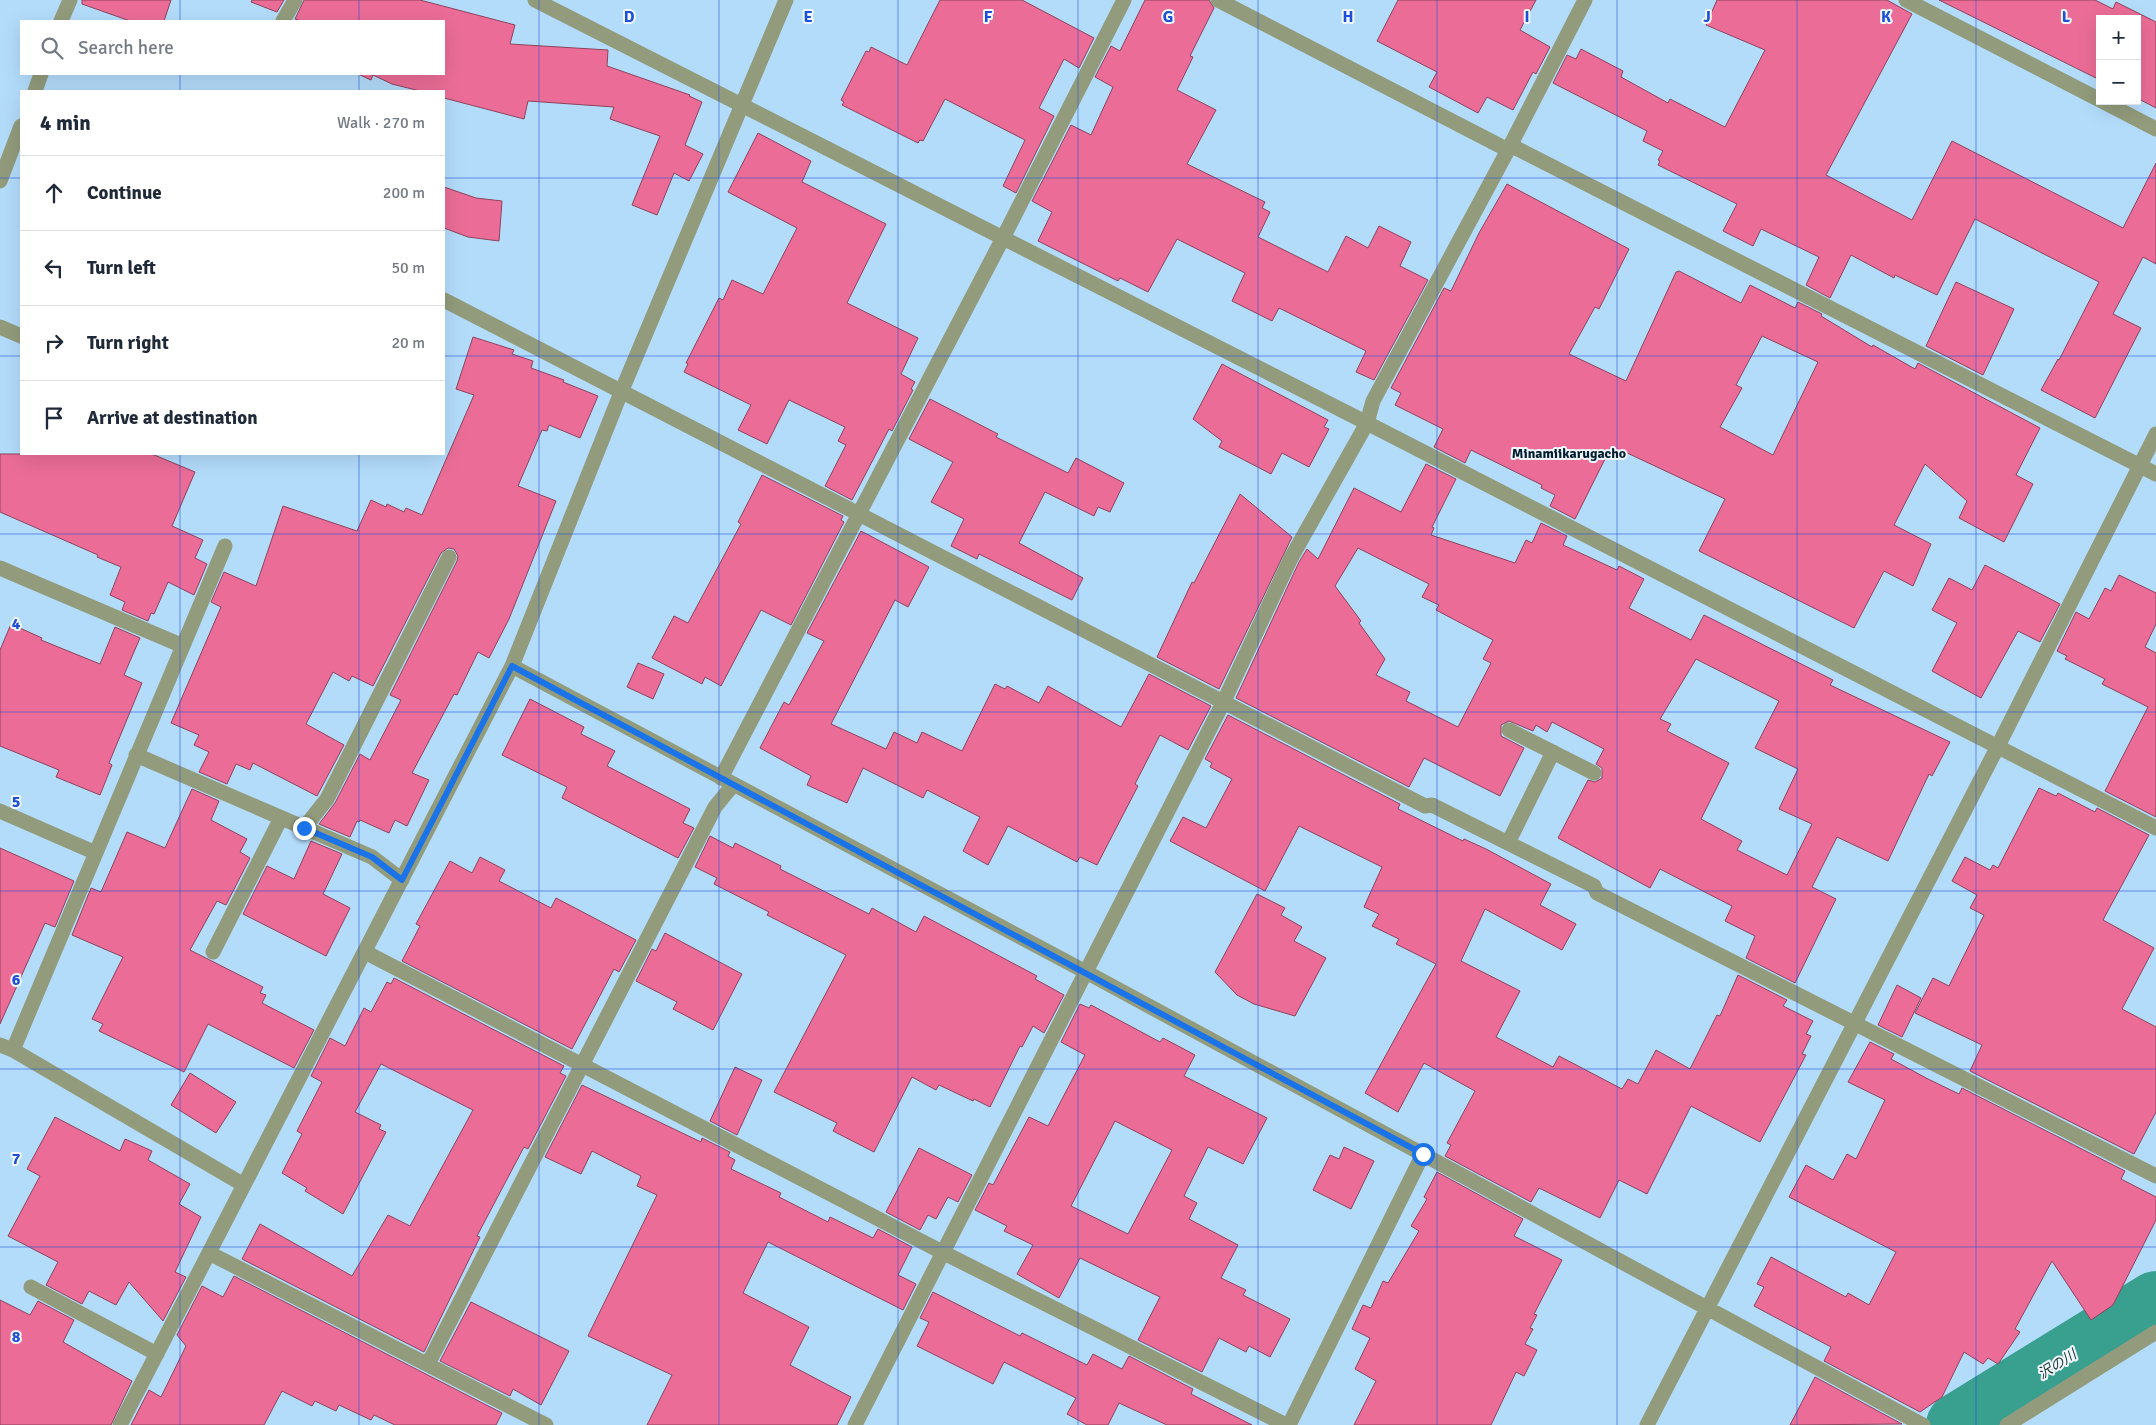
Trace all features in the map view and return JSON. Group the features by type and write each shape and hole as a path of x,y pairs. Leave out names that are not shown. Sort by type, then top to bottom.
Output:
{"street":[{"path":"62,20 70,0"},
{"path":"284,20 295,0"},
{"path":"535,0 1367,423 2156,828"},
{"path":"120,1425 512,666 622,390 786,0"},
{"path":"428,1364 580,1064 727,782 860,513 1124,0"},
{"path":"1218,0 2156,474"},
{"path":"855,1425 1224,701 1291,558 1367,423 1373,401 1509,147 1585,0"},
{"path":"1906,0 2096,98"},
{"path":"35,90 41,75"},
{"path":"2109,105 2156,129"},
{"path":"0,181 20,129"},
{"path":"445,301 622,390 1425,806 1432,805 1594,886 1597,893 2156,1176"},
{"path":"0,328 20,336"},
{"path":"1647,1425 1997,748 2156,434"},
{"path":"225,546 96,853 6,1048 244,1186"},
{"path":"304,828 327,799 449,557"},
{"path":"0,568 183,646"},
{"path":"512,666 1086,972 1922,1425"},
{"path":"1509,730 1594,773"},
{"path":"1508,843 1553,752"},
{"path":"136,756 372,857 402,880"},
{"path":"0,811 96,853"},
{"path":"213,952 281,818"},
{"path":"365,952 942,1252 1287,1425 1423,1154"},
{"path":"210,1253 428,1364 521,1419 546,1425"},
{"path":"31,1287 157,1354"},
{"path":"2007,1425 2156,1332"}],"building":[{"path":"82,0 171,0 164,20 127,20 82,4"},
{"path":"252,0 284,0 277,12 251,2"},
{"path":"304,0 420,0 515,25 510,44 608,50 607,66 690,95 702,102 685,145 703,154 689,181 674,173 657,215 632,205 660,136 610,119 614,107 528,101 524,119 445,98 445,90 416,90 392,84 373,75 445,75 445,20 295,19"},
{"path":"940,0 1022,0 1094,38 1079,68 1064,59 1039,108 1054,116 1016,193 1003,186 1025,140 945,99 923,141 920,140 918,143 842,105 844,102 841,100 866,51 869,52 871,47 907,65"},
{"path":"1145,0 1209,0 1214,8 1190,56 1193,57 1177,90 1216,110 1187,164 1265,202 1262,208 1270,212 1258,237 1328,272 1346,236 1368,248 1379,226 1411,242 1400,266 1428,280 1374,380 1356,372 1366,351 1279,308 1272,321 1232,301 1245,273 1177,239 1148,292 1120,278 1118,281 1038,241 1052,212 1032,201 1071,125 1091,135 1113,87 1095,77 1111,46 1120,51"},
{"path":"1398,0 1536,0 1520,30 1550,47 1536,74 1533,72 1513,110 1487,97 1478,113 1429,87 1437,72 1377,41"},
{"path":"1717,0 1887,0 1912,14 1826,175 1912,220 1952,141 2123,228 2156,163 2156,264 2143,257 2113,314 2141,328 2095,418 2041,390 2059,360 2099,282 1975,219 1937,295 1895,275 1894,278 1851,255 1830,298 1806,285 1819,257 1761,229 1753,246 1723,231 1737,204 1658,165 1660,161 1658,160 1663,151 1643,141 1647,131 1553,83 1567,55 1576,59 1581,49 1623,71 1621,77 1668,103 1670,99 1725,127 1765,50 1706,25"},
{"path":"1939,0 2095,0 2113,9 2116,2 2156,22 2156,108 2141,100 2141,15 2096,15 2096,78"},
{"path":"360,75 373,75 371,80"},
{"path":"758,133 811,161 802,182 886,224 847,303 918,338 901,374 915,382 911,389 913,390 892,431 889,429 852,500 825,486 846,445 838,441 845,427 789,400 767,444 738,430 751,405 684,372 688,364 686,363 719,298 723,300 732,280 763,294 797,228 728,192"},
{"path":"1507,184 1629,249 1599,309 1595,307 1569,354 1626,381 1676,272 1679,271 1741,303 1750,285 1795,308 1798,302 1822,314 1821,316 1872,347 1873,345 1915,369 1918,363 2040,428 2016,475 2033,484 2004,542 1959,518 1967,501 1925,464 1894,525 1931,544 1913,586 1884,571 1854,628 1699,551 1725,499 1623,451 1622,453 1611,447 1575,519 1550,506 1555,495 1541,488 1542,485 1471,450 1465,463 1434,447 1443,429 1395,405 1401,393 1391,388 1444,288 1451,291 1479,233","holes":["1762,336 1818,362 1773,455 1720,427 1742,388 1736,385"]},
{"path":"445,187 476,198 502,201 499,241 468,237 445,228"},
{"path":"1956,282 2014,309 1983,375 1926,346"},
{"path":"473,337 514,350 512,354 533,361 531,368 564,380 563,382 598,396 580,438 549,425 547,431 542,430 518,486 556,501 509,619 489,658 478,652 457,695 454,694 412,773 429,780 407,826 395,820 389,833 360,820 359,822 357,821 350,837 319,824 335,803 360,754 370,760 401,700 390,695 457,561 458,556 454,549 448,548 441,553 373,686 352,676 349,681 333,672 306,724 344,745 317,796 253,763 250,770 236,764 227,784 199,772 209,752 194,745 199,735 171,723 221,607 211,602 224,572 256,586 283,506 357,531 371,500 386,507 387,504 404,512 406,508 422,515 474,395 456,389"},
{"path":"1222,364 1328,420 1324,427 1329,429 1309,467 1282,453 1271,474 1219,447 1222,441 1193,419"},
{"path":"930,399 998,434 996,437 1068,473 1076,458 1124,483 1110,512 1098,507 1094,516 1045,492 1019,543 1083,578 1072,600 979,554 977,559 951,546 964,519 931,502 953,462 909,439"},
{"path":"0,454 154,455 195,472 172,526 203,540 195,558 207,564 194,595 168,582 154,614 151,613 148,621 122,610 125,602 110,595 121,567 0,512"},
{"path":"1426,464 1456,479 1432,527 1434,528 1431,535 1515,563 1526,540 1532,543 1541,523 1567,536 1563,545 1617,570 1619,566 1644,579 1629,608 1691,640 1704,615 1833,680 1830,685 1950,742 1932,776 1929,774 1888,861 1837,837 1812,887 1836,899 1795,983 1746,958 1755,936 1725,921 1732,906 1660,869 1650,888 1558,838 1588,780 1595,782 1602,778 1602,768 1596,764 1604,749 1552,722 1547,732 1536,725 1533,731 1509,721 1501,725 1501,736 1524,748 1500,796 1424,758 1409,787 1236,698 1299,562 1307,549 1318,559 1354,488 1401,512","holes":["1358,548 1429,584 1422,597 1439,605 1436,610 1493,640 1483,659 1491,663 1458,727 1406,701 1410,692 1376,675 1385,659 1359,623 1361,621 1335,586","1696,659 1779,701 1755,748 1798,769 1779,809 1812,824 1787,875 1737,850 1742,841 1701,819 1729,763 1667,731 1671,724 1660,719"]},
{"path":"762,475 843,516 841,520 844,522 791,625 761,610 721,686 705,677 702,684 652,658 674,616 688,623 741,524 738,522"},
{"path":"1240,494 1292,537 1219,689 1157,657 1192,582 1194,583"},
{"path":"861,531 929,567 908,607 895,600 831,724 886,749 894,732 917,743 922,732 962,751 995,684 1005,689 1007,686 1039,703 1048,686 1121,727 1149,674 1211,706 1188,750 1160,735 1135,784 1138,786 1097,865 1080,857 1077,862 1008,826 988,865 963,851 980,817 927,790 923,798 863,768 847,803 807,785 811,776 760,748 784,702 789,705 824,641 807,633"},
{"path":"1985,565 2060,604 2040,642 2018,631 1981,698 1932,671 1957,623 1932,610 1949,578 1972,590"},
{"path":"2119,575 2156,593 2156,624 2145,647 2156,653 2156,817 2105,791 2148,707 2102,684 2105,679 2065,659 2067,656 2057,651 2076,612 2089,619 2105,588 2111,591"},
{"path":"11,624 42,638 41,640 100,664 115,627 140,638 124,675 142,683 109,763 112,765 100,795 56,777 59,770 0,746 0,650"},
{"path":"638,663 664,674 653,699 627,687"},
{"path":"530,699 584,727 581,734 615,751 607,766 690,809 683,823 694,828 678,858 562,798 567,787 502,755"},
{"path":"1228,715 1400,804 1398,809 1463,841 1464,839 1486,849 1551,884 1540,905 1576,924 1562,950 1485,909 1461,961 1520,991 1496,1037 1553,1067 1559,1056 1622,1089 1628,1079 1638,1084 1656,1050 1690,1069 1717,1015 1720,1016 1738,975 1787,1000 1783,1006 1813,1021 1806,1034 1811,1036 1802,1054 1806,1055 1760,1142 1691,1106 1647,1194 1619,1180 1600,1218 1539,1188 1531,1202 1445,1156 1451,1145 1447,1143 1475,1091 1424,1063 1398,1112 1365,1093 1436,964 1396,944 1399,939 1372,926 1379,914 1364,907 1382,867 1299,826 1265,891 1170,841 1183,817 1206,828 1232,779 1210,767 1212,763 1205,759"},
{"path":"2039,788 2056,796 2058,793 2095,812 2097,808 2149,835 2103,920 2154,948 2122,1009 2156,1027 2156,1112 2134,1154 1970,1071 1982,1045 1915,1013 1933,978 1949,986 1984,915 1970,908 1977,895 1952,881 1965,857 1990,870 1993,865 1998,868"},
{"path":"192,789 219,801 211,820 247,839 240,852 250,858 226,905 217,901 190,950 263,987 260,993 266,995 262,1003 314,1030 294,1068 208,1024 184,1072 99,1031 103,1024 92,1019 123,957 72,935 91,888 101,892 127,832 165,848"},
{"path":"710,836 733,848 735,843 781,866 780,869 869,914 872,908 916,932 924,916 1037,976 1035,979 1064,995 1044,1033 1033,1026 1022,1047 1020,1046 990,1107 939,1085 936,1090 912,1077 874,1152 833,1131 837,1123 774,1092 846,955 767,915 769,912 714,884 717,878 695,867"},
{"path":"311,841 342,854 323,894 350,908 326,956 243,914 267,866 294,879"},
{"path":"0,848 74,881 55,927 45,923 0,1024"},
{"path":"480,857 505,870 499,881 551,908 556,898 636,940 619,972 614,969 572,1049 402,961 420,926 416,924 450,861 472,873"},
{"path":"1257,894 1285,908 1281,915 1302,927 1294,941 1326,958 1295,1016 1254,1004 1237,995 1215,972"},
{"path":"665,933 742,974 713,1030 673,1009 677,1002 636,981 652,949 656,951"},
{"path":"394,978 564,1066 560,1073 566,1076 528,1149 524,1147 477,1236 480,1237 424,1352 242,1259 260,1224 352,1276 388,1215 410,1226 473,1110 381,1064 355,1112 381,1125 379,1129 386,1132 343,1214 305,1191 307,1188 282,1173 302,1134 297,1131 322,1082 311,1076 330,1038 345,1046 364,1008 371,1012 387,982 391,984"},
{"path":"1897,985 1921,998 1902,1037 1878,1025"},
{"path":"1080,1004 1089,1008 1091,1005 1160,1042 1163,1038 1195,1055 1184,1076 1267,1118 1243,1164 1208,1147 1184,1196 1197,1203 1189,1219 1238,1245 1221,1278 1246,1290 1243,1295 1290,1319 1270,1357 1249,1346 1246,1352 1219,1338 1202,1372 1138,1340 1160,1297 1080,1258 1059,1298 1017,1274 1033,1245 1004,1231 1007,1226 975,1210 989,1183 993,1185 1029,1117 1048,1126 1085,1055 1061,1042","holes":["1115,1121 1172,1150 1128,1234 1071,1206"]},
{"path":"1870,1042 1894,1054 1891,1059 1928,1079 1959,1094 1962,1088 2125,1171 2121,1179 2156,1197 2156,1220 2113,1305 2091,1320 2052,1261 2015,1329 2020,1332 1998,1364 1988,1358 1983,1364 1964,1352 1942,1397 1920,1412 1824,1361 1831,1347 1754,1306 1764,1287 1757,1284 1771,1257 1846,1297 1848,1293 1869,1305 1896,1252 1789,1197 1806,1165 1833,1180 1847,1154 1856,1159 1885,1100 1848,1082"},
{"path":"735,1067 762,1080 737,1135 710,1121"},
{"path":"190,1073 236,1102 216,1133 171,1105"},
{"path":"582,1085 701,1142 702,1138 730,1152 728,1156 735,1160 731,1169 781,1193 779,1197 828,1222 830,1217 873,1238 878,1229 912,1247 898,1275 916,1284 903,1310 768,1242 743,1293 809,1327 790,1365 851,1397 837,1425 647,1425 672,1375 588,1336 657,1195 637,1186 641,1176 592,1151 581,1174 545,1157"},
{"path":"55,1117 120,1151 125,1139 152,1151 148,1160 190,1184 179,1204 201,1217 175,1272 186,1277 163,1321 129,1282 116,1305 89,1291 82,1304 46,1285 58,1262 8,1236 40,1176 27,1169"},
{"path":"1344,1147 1374,1161 1351,1209 1313,1190 1330,1155 1339,1159"},
{"path":"919,1148 972,1175 958,1202 948,1197 936,1219 928,1215 920,1230 886,1212"},
{"path":"1437,1172 1523,1219 1514,1236 1562,1260 1534,1314 1537,1315 1530,1328 1533,1329 1525,1344 1537,1350 1524,1376 1516,1372 1491,1425 1354,1425 1376,1381 1355,1369 1370,1338 1352,1329 1363,1305 1371,1308 1383,1281 1388,1283 1419,1231 1411,1226 1427,1199 1424,1197"},
{"path":"234,1276 502,1413 496,1425 395,1425 374,1415 371,1420 339,1405 336,1411 315,1401 312,1406 282,1391 264,1425 131,1425 149,1390 161,1397 186,1346 177,1335 202,1286 223,1297"},
{"path":"933,1292 1020,1336 1022,1333 1087,1365 1093,1354 1122,1369 1129,1356 1193,1389 1191,1394 1252,1425 1167,1425 1119,1403 1108,1425 1087,1425 1067,1414 1076,1398 1004,1362 993,1384 917,1346 929,1322 920,1318"},
{"path":"0,1300 30,1315 38,1301 74,1320 63,1342 132,1381 111,1425 0,1425"},
{"path":"471,1302 569,1351 541,1405 513,1389 510,1396 440,1361"},
{"path":"1815,1377 1902,1424 1790,1425"}],"waterway":[{"name":"沢の川","path":"1958,1425 2156,1303"}],"district":[{"name":"Minamiikarugacho","path":"1569,453"}],"route":[{"path":"304,828 372,857 402,880 512,666 1423,1154"}]}
